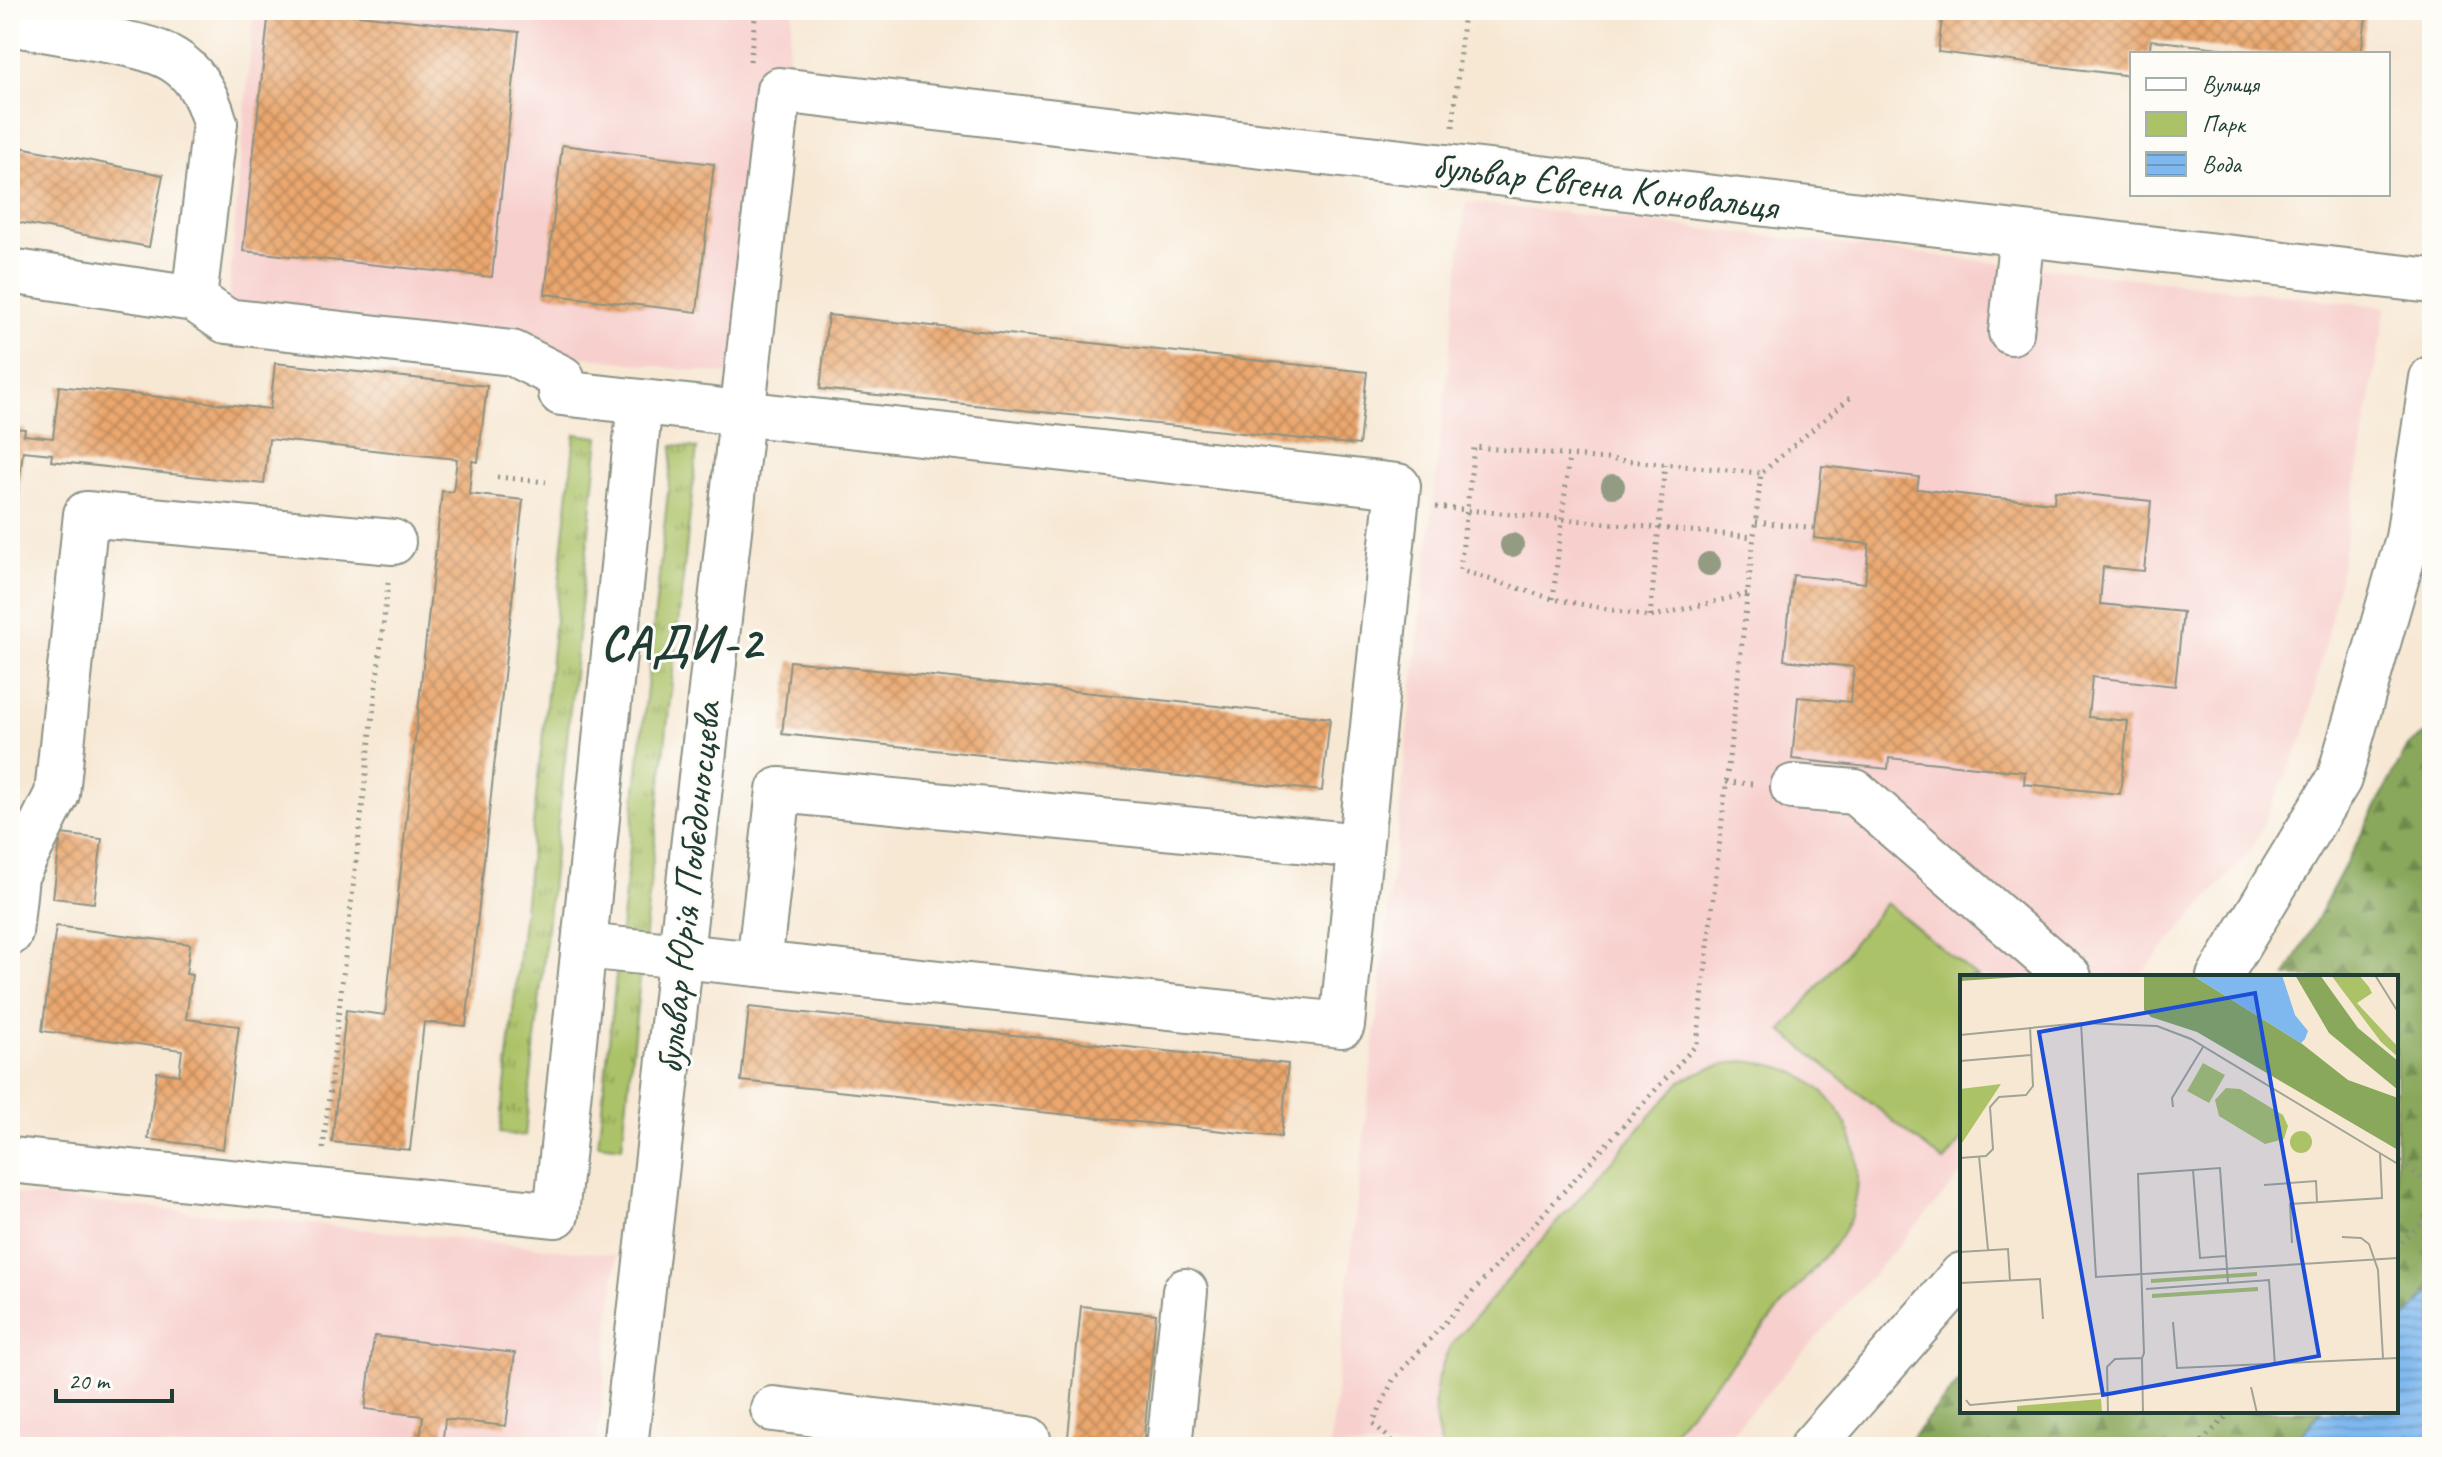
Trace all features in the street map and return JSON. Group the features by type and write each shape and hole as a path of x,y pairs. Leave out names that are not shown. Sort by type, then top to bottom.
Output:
{"street":[{"path":"10,23 151,48 177,61 197,82 209,100 215,123 194,299"},
{"name":"бульвар Євгена Коновальця","path":"779,90 2432,281"},
{"name":"бульвар Юрія Побєдоносцева","path":"625,1447 779,90"},
{"path":"2011,332 2022,234"},
{"path":"10,271 194,299 226,321 512,353 562,378 561,393 1398,486 1342,1025 584,946"},
{"path":"2220,975 2339,779 2408,538 2432,378"},
{"path":"10,1160 556,1215 640,402"},
{"path":"10,933 16,876 57,794 86,514 393,542"},
{"path":"1793,787 1855,792 2067,975"},
{"path":"759,964 779,790 1360,846"},
{"path":"1812,1447 1960,1277"},
{"path":"1169,1447 1185,1291"},
{"path":"773,1409 1028,1439 1027,1447"}],"path":[{"path":"1448,167 1464,10"},
{"path":"1398,1447 1373,1423 1393,1380 1697,1044 1761,473 1851,397"},
{"path":"1747,594 1650,617 1553,599 1460,570 1474,447 1761,473"},
{"path":"1553,599 1569,456"},
{"path":"1650,617 1665,464"},
{"path":"497,477 546,482"},
{"path":"1467,510 1754,537"},
{"path":"1756,522 1815,528"},
{"path":"318,1192 393,542"},
{"path":"2398,1158 2432,1189"},
{"path":"2398,1246 2432,1212"},
{"path":"2196,1447 2230,1413"}],"shaded area":[{"path":"254,10 793,10 749,377 227,315"},
{"path":"1466,202 2386,307 2338,585 2305,734 2251,850 2140,975 1960,975 1960,1176 1719,1447 1330,1447"},
{"path":"14,1194 617,1255 597,1447 10,1447 10,1236"}],"green space":[{"path":"575,434 599,437 525,1136 500,1133"},
{"path":"673,445 697,448 622,1147 598,1144"},
{"path":"2432,729 2432,1289 2398,1327 2398,975 2287,975 2408,746"},
{"path":"1886,903 1975,975 1960,975 1960,1142 1944,1162 1782,1031"},
{"path":"1743,1061 1778,1066 1798,1074 1830,1100 1842,1116 1856,1153 1857,1193 1849,1222 1834,1246 1659,1447 1442,1447 1435,1395 1450,1346 1681,1081 1711,1068"},
{"path":"1960,1380 1960,1413 2320,1413 2290,1447 1904,1447"}],"water":[{"path":"2432,1289 2432,1447 2290,1447 2320,1413 2398,1413 2398,1327"}],"building":[{"path":"269,10 311,10 519,32 492,277 243,251"},
{"path":"1943,10 2367,10 2361,52 2254,52 2151,40 2149,52 2130,52 2130,76 1938,52"},
{"path":"10,145 163,175 149,247 10,221"},
{"path":"562,145 714,164 697,312 545,294"},
{"path":"828,315 1367,372 1359,445 820,389"},
{"path":"275,363 487,386 478,462 472,461 469,494 523,500 466,1026 424,1022 410,1150 332,1142 346,1010 385,1015 442,491 453,492 457,459 269,439 264,484 51,461 52,454 23,451 10,547 10,428 25,429 24,435 53,438 59,386 270,409"},
{"path":"1822,466 1919,477 1917,489 1985,497 2054,503 2055,491 2151,501 2144,571 2103,567 2100,604 2183,612 2175,686 2092,677 2088,717 2128,721 2120,794 2024,784 2025,772 1889,758 1888,769 1792,759 1798,697 1850,702 1854,667 1784,660 1793,575 1865,583 1869,544 1814,538"},
{"path":"790,661 1330,718 1322,791 782,734"},
{"path":"61,834 102,839 94,903 53,898"},
{"path":"56,926 190,944 186,974 192,975 186,1019 239,1026 223,1149 148,1139 157,1072 179,1075 182,1050 42,1031"},
{"path":"749,1007 1288,1064 1281,1137 741,1081"},
{"path":"1081,1306 1156,1314 1143,1447 1067,1447"},
{"path":"374,1336 515,1353 506,1426 445,1419 442,1447 419,1447 423,1416 365,1409"}],"district":[{"name":"САДИ-2","path":"682,643"}]}
